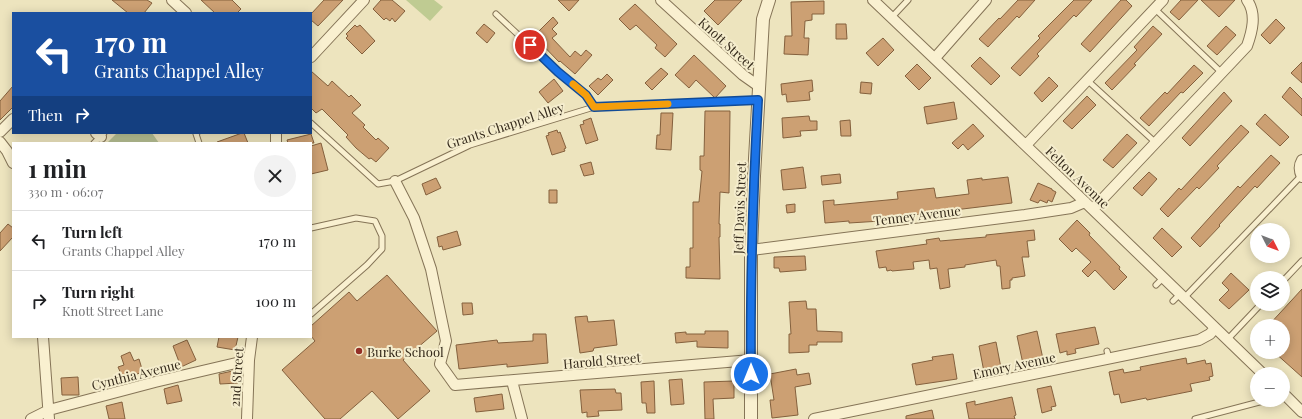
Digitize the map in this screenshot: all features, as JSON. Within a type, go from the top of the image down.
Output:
[{"type":"street","points":[[172,0],[185,12]]},
{"type":"street","points":[[312,56],[364,0]]},
{"type":"street","name":"Knott Street","points":[[661,0],[743,75],[760,87]]},
{"type":"street","name":"Jeff Davis Street","points":[[751,419],[751,250],[754,176],[763,19],[769,0]]},
{"type":"street","name":"Felton Avenue","points":[[873,0],[1089,205],[1160,281],[1215,328],[1256,367]]},
{"type":"street","points":[[935,58],[986,0]]},
{"type":"street","points":[[1026,145],[1163,0]]},
{"type":"street","points":[[1089,205],[1156,143],[1247,46],[1253,18],[1250,4],[1247,0]]},
{"type":"street","points":[[0,132],[12,120]]},
{"type":"street","points":[[0,142],[12,161]]},
{"type":"street","points":[[1301,175],[1300,163],[1302,160]]},
{"type":"street","name":"Harold Street","points":[[395,181],[414,218],[431,269],[446,341],[440,364],[456,385],[750,360]]},
{"type":"street","name":"Tenney Avenue","points":[[751,250],[1048,212],[1089,205]]},
{"type":"street","name":"Emory Avenue","points":[[814,419],[1108,354],[1199,340],[1210,334],[1215,328]]},
{"type":"street","points":[[45,338],[49,415]]},
{"type":"street","name":"2nd Street","points":[[247,419],[249,360],[252,338]]},
{"type":"street","name":"Cynthia Avenue","points":[[31,419],[49,415],[155,382],[249,360]]},
{"type":"street","points":[[512,381],[522,419]]},
{"type":"street","points":[[1290,401],[1302,412]]},
{"type":"lane","points":[[892,17],[908,0]]},
{"type":"lane","points":[[1154,8],[1222,73]]},
{"type":"lane","points":[[496,14],[558,72],[586,95],[594,107]]},
{"type":"lane","points":[[1087,80],[1156,143]]},
{"type":"lane","name":"Grants Chappel Alley","points":[[312,124],[378,184],[395,181],[470,145],[594,107],[758,100]]},
{"type":"lane","points":[[1179,298],[1301,175]]},
{"type":"lane","points":[[312,228],[356,218],[375,221],[382,236],[382,249],[367,265],[312,313]]},
{"type":"lane","points":[[1290,274],[1302,261]]},
{"type":"lane","points":[[1227,340],[1254,311]]},
{"type":"lane","points":[[1195,419],[1250,404]]},
{"type":"green space","points":[[406,0],[434,0],[443,7],[430,21]]},
{"type":"green space","points":[[116,134],[153,134],[158,142],[108,142]]},
{"type":"building","points":[[112,0],[147,0],[152,3],[145,12],[127,12]]},
{"type":"building","points":[[201,0],[232,0],[241,9],[238,12],[214,12]]},
{"type":"building","points":[[324,0],[343,0],[318,26],[312,21],[312,13]]},
{"type":"building","points":[[381,0],[392,0],[405,11],[395,22],[392,18],[390,21],[386,18],[384,20],[373,9]]},
{"type":"building","points":[[558,0],[579,0],[569,11]]},
{"type":"building","points":[[715,0],[742,0],[718,25],[704,11]]},
{"type":"building","points":[[1018,0],[1035,0],[1019,18],[1017,16],[988,47],[979,39]]},
{"type":"building","points":[[1074,0],[1092,0],[1076,17],[1074,15],[1037,54],[1039,56],[1020,76],[1011,68],[1040,38],[1038,36]]},
{"type":"building","points":[[1121,0],[1126,0],[1132,6],[1090,52],[1081,44]]},
{"type":"building","points":[[1181,0],[1198,0],[1179,20],[1170,12]]},
{"type":"building","points":[[1201,0],[1235,0],[1219,17]]},
{"type":"building","points":[[824,1],[824,14],[812,14],[812,20],[805,21],[804,38],[809,38],[808,55],[784,54],[785,36],[792,36],[791,2]]},
{"type":"building","points":[[635,4],[677,44],[665,57],[655,48],[657,45],[636,25],[630,30],[619,19]]},
{"type":"building","points":[[553,17],[558,23],[552,29],[557,34],[552,38],[570,57],[575,51],[581,56],[586,50],[592,55],[575,74],[560,61],[559,62],[534,36]]},
{"type":"building","points":[[1276,19],[1285,28],[1270,44],[1261,35]]},
{"type":"building","points":[[484,24],[495,33],[487,43],[476,33]]},
{"type":"building","points":[[836,24],[846,24],[847,39],[836,39]]},
{"type":"building","points":[[355,25],[357,27],[360,25],[375,41],[362,54],[346,38],[348,36],[346,34]]},
{"type":"building","points":[[1153,26],[1162,34],[1134,64],[1136,65],[1112,90],[1105,83],[1137,50],[1134,47]]},
{"type":"building","points":[[1226,26],[1236,35],[1217,55],[1207,46]]},
{"type":"building","points":[[883,38],[894,50],[878,66],[866,53]]},
{"type":"building","points":[[694,55],[726,86],[715,98],[696,80],[689,88],[675,75]]},
{"type":"building","points":[[980,57],[1000,76],[991,85],[971,66]]},
{"type":"building","points":[[1302,62],[1302,83],[1291,73]]},
{"type":"building","points":[[917,64],[931,78],[919,90],[905,76]]},
{"type":"building","points":[[1194,65],[1203,73],[1183,93],[1181,92],[1149,126],[1140,118],[1165,92],[1167,94]]},
{"type":"building","points":[[661,68],[668,74],[652,90],[645,83]]},
{"type":"building","points":[[312,72],[328,86],[332,81],[349,97],[351,95],[361,105],[352,113],[365,125],[363,127],[376,140],[378,138],[389,148],[376,162],[371,158],[369,159],[356,148],[346,137],[348,135],[322,109],[316,113],[312,109]]},
{"type":"building","points":[[607,74],[613,80],[598,95],[589,86],[598,78],[601,80]]},
{"type":"building","points":[[1049,77],[1058,86],[1042,102],[1034,93]]},
{"type":"building","points":[[554,79],[563,91],[548,103],[539,92]]},
{"type":"building","points":[[812,80],[813,91],[809,92],[810,100],[787,102],[786,94],[782,95],[781,84]]},
{"type":"building","points":[[861,82],[872,83],[871,94],[860,93]]},
{"type":"building","points":[[12,87],[12,108],[0,120],[0,101]]},
{"type":"building","points":[[1290,87],[1302,99],[1302,116],[1282,97]]},
{"type":"building","points":[[1224,92],[1232,101],[1190,146],[1182,138]]},
{"type":"building","points":[[1087,96],[1096,105],[1072,129],[1063,121]]},
{"type":"building","points":[[954,102],[957,119],[927,124],[924,107]]},
{"type":"building","points":[[705,111],[730,111],[729,193],[720,192],[720,279],[686,278],[686,267],[690,267],[690,248],[693,248],[693,202],[699,202],[702,171],[700,170],[700,156],[704,156]]},
{"type":"building","points":[[661,113],[673,113],[671,150],[656,149],[657,135],[660,135]]},
{"type":"building","points":[[1265,114],[1289,137],[1280,146],[1256,124]]},
{"type":"building","points":[[809,116],[810,121],[817,121],[817,130],[800,131],[801,136],[783,138],[782,118]]},
{"type":"building","points":[[591,118],[598,140],[586,144],[580,125],[584,124],[583,121]]},
{"type":"building","points":[[850,120],[851,136],[841,136],[840,121]]},
{"type":"building","points":[[973,124],[984,136],[968,150],[963,144],[958,149],[952,143]]},
{"type":"building","points":[[1241,125],[1249,132],[1217,166],[1219,168],[1199,189],[1197,187],[1168,217],[1160,209],[1179,188],[1181,190]]},
{"type":"building","points":[[557,130],[558,133],[560,132],[566,148],[564,149],[565,151],[552,155],[546,136],[549,135],[548,133]]},
{"type":"building","points":[[239,134],[244,134],[248,142],[217,142]]},
{"type":"building","points":[[311,134],[314,143],[288,142],[287,140]]},
{"type":"building","points":[[1127,134],[1137,143],[1113,168],[1103,160]]},
{"type":"building","points":[[321,143],[328,170],[312,174],[312,146]]},
{"type":"building","points":[[1271,155],[1280,163],[1257,188],[1255,186],[1200,247],[1191,238],[1238,186],[1240,188]]},
{"type":"building","points":[[591,162],[594,174],[584,176],[580,165]]},
{"type":"building","points":[[803,167],[806,188],[783,190],[781,170]]},
{"type":"building","points":[[1149,172],[1157,179],[1142,196],[1133,188]]},
{"type":"building","points":[[840,174],[841,183],[822,185],[821,176]]},
{"type":"building","points":[[1008,177],[1012,203],[913,215],[913,219],[825,223],[823,201],[834,200],[834,205],[898,199],[897,192],[934,188],[936,198],[969,194],[967,180]]},
{"type":"building","points":[[436,178],[441,188],[426,195],[422,184]]},
{"type":"building","points":[[1038,183],[1056,192],[1052,202],[1048,200],[1047,203],[1040,200],[1038,203],[1030,200]]},
{"type":"building","points":[[549,190],[557,190],[557,203],[549,203]]},
{"type":"building","points":[[795,204],[795,212],[787,213],[786,205]]},
{"type":"building","points":[[1077,220],[1090,233],[1089,235],[1120,267],[1119,269],[1127,277],[1114,290],[1095,270],[1088,277],[1082,271],[1091,262],[1076,248],[1072,252],[1059,239]]},
{"type":"building","points":[[8,224],[12,227],[12,238],[0,251],[0,233]]},
{"type":"building","points":[[1162,228],[1182,247],[1172,257],[1153,238]]},
{"type":"building","points":[[1034,230],[1035,240],[1027,241],[1029,257],[1022,257],[1025,276],[1012,278],[1012,280],[1010,280],[1010,288],[1002,289],[1000,266],[997,266],[996,260],[948,269],[950,287],[940,289],[937,268],[930,269],[929,260],[913,262],[914,269],[887,271],[886,267],[879,268],[876,251],[927,244],[926,240],[939,238],[940,241],[986,237],[986,235]]},
{"type":"building","points":[[457,231],[461,245],[443,250],[442,246],[439,247],[437,237]]},
{"type":"building","points":[[805,256],[806,270],[780,272],[779,268],[774,268],[774,257]]},
{"type":"building","points":[[1231,273],[1249,290],[1229,309],[1219,300],[1229,290],[1222,283]]},
{"type":"building","name":"Burke School","points":[[387,275],[437,331],[403,360],[430,391],[398,419],[372,391],[340,419],[325,419],[282,370],[315,341],[312,337],[312,325],[349,292],[357,301]]},
{"type":"building","points":[[1302,289],[1302,377],[1282,359],[1290,359],[1290,319],[1274,319],[1282,311],[1290,311],[1290,302]]},
{"type":"building","points":[[806,301],[807,309],[816,309],[817,331],[842,332],[842,342],[817,342],[817,345],[809,345],[809,352],[789,353],[789,334],[791,334],[789,302]]},
{"type":"building","points":[[462,303],[472,303],[473,314],[463,315]]},
{"type":"building","points":[[587,316],[588,322],[614,320],[617,345],[594,348],[593,351],[580,353],[575,317]]},
{"type":"building","points":[[1095,327],[1099,344],[1075,349],[1076,353],[1067,355],[1067,351],[1060,353],[1056,334]]},
{"type":"building","points":[[705,331],[728,331],[728,348],[697,347],[697,341],[676,343],[675,333],[686,332],[686,334],[705,334]]},
{"type":"building","points":[[1037,331],[1043,359],[1023,364],[1017,336]]},
{"type":"building","points":[[533,334],[546,334],[548,363],[507,367],[507,364],[459,369],[456,345],[497,340],[498,343],[533,341]]},
{"type":"building","points":[[219,338],[238,338],[235,350],[217,347]]},
{"type":"building","points":[[187,340],[196,360],[181,367],[173,346]]},
{"type":"building","points":[[996,342],[1001,368],[984,372],[979,346]]},
{"type":"building","points":[[130,352],[134,361],[139,359],[142,372],[130,377],[129,374],[122,376],[118,367],[124,365],[121,356]]},
{"type":"building","points":[[953,354],[957,379],[916,385],[912,364],[933,360],[932,357]]},
{"type":"building","points":[[1186,358],[1187,364],[1205,360],[1206,364],[1211,363],[1213,376],[1209,377],[1210,380],[1190,384],[1192,391],[1147,400],[1146,398],[1121,403],[1119,394],[1114,395],[1109,372],[1123,369],[1124,373],[1141,370],[1140,367]]},
{"type":"building","points":[[796,369],[797,375],[809,373],[811,384],[795,387],[798,415],[772,418],[770,400],[774,400],[770,374]]},
{"type":"building","points":[[237,370],[238,383],[220,384],[219,374]]},
{"type":"building","points":[[78,377],[79,395],[62,395],[61,378]]},
{"type":"building","points":[[682,379],[684,404],[671,405],[669,380]]},
{"type":"building","points":[[654,381],[655,413],[647,413],[646,403],[642,403],[641,382]]},
{"type":"building","points":[[734,381],[734,398],[713,399],[714,419],[705,419],[704,382]]},
{"type":"building","points":[[178,385],[182,401],[167,404],[164,389]]},
{"type":"building","points":[[1051,386],[1056,406],[1051,407],[1052,410],[1042,413],[1037,389]]},
{"type":"building","points":[[615,389],[616,393],[621,393],[622,410],[598,411],[599,416],[587,417],[587,412],[582,413],[580,390]]},
{"type":"building","points":[[502,394],[504,409],[476,412],[474,398]]},
{"type":"building","points":[[1012,397],[1016,415],[1014,416],[1015,419],[969,419],[966,403],[975,401],[975,405]]},
{"type":"building","points":[[122,402],[125,419],[109,419],[106,406]]},
{"type":"building","points":[[932,410],[934,419],[906,419],[906,416]]},
{"type":"slow traffic","points":[[573,84],[586,95],[594,107],[668,104]]},
{"type":"place","name":"Burke School","points":[[359,351]]},
{"type":"route","points":[[530,45],[558,72],[586,95],[594,107],[758,100],[752,235],[751,374]]}]
